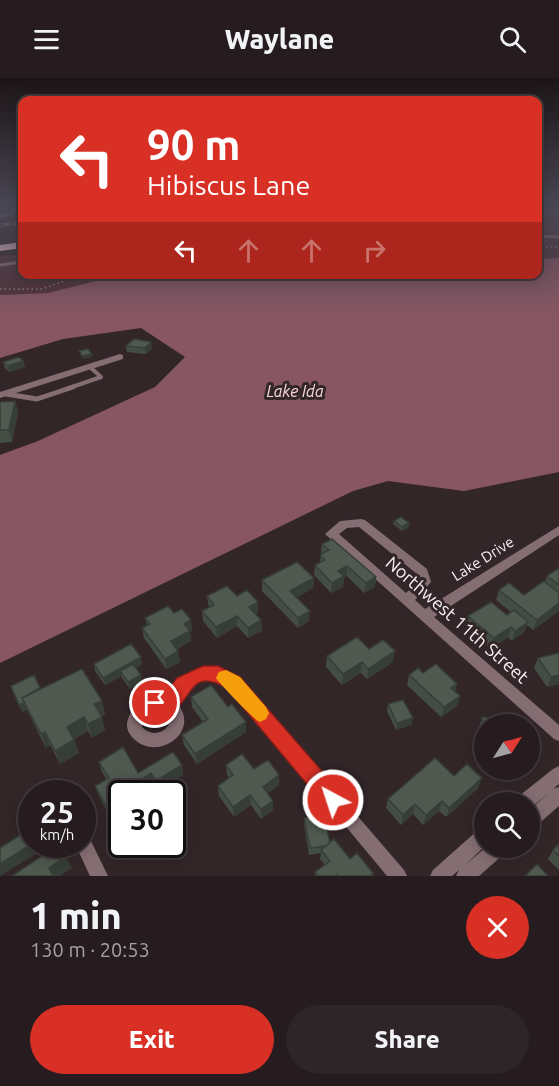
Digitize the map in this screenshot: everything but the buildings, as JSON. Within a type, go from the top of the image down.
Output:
[{"type":"highway","points":[[0,248],[18,246]]},
{"type":"street","points":[[2,394],[120,357]]},
{"type":"street","name":"Northwest 11th Street","points":[[407,600],[425,582],[423,572],[361,523],[344,524],[331,534],[559,734]]},
{"type":"street","name":"Lake Drive","points":[[425,616],[559,530]]},
{"type":"street","points":[[168,704],[183,683],[203,674],[218,674],[234,682],[398,876]]},
{"type":"street","points":[[537,792],[559,774]]},
{"type":"street","points":[[540,811],[559,795]]},
{"type":"street","points":[[439,876],[474,845]]},
{"type":"street","points":[[90,858],[99,876]]},
{"type":"street","points":[[465,876],[486,858]]},
{"type":"lane","points":[[0,265],[18,264]]},
{"type":"lane","points":[[2,394],[38,399],[101,377],[90,367]]},
{"type":"path","points":[[542,247],[559,248]]},
{"type":"path","points":[[0,289],[42,289],[69,279]]},
{"type":"shaded area","points":[[542,243],[559,243],[559,258],[542,259]]},
{"type":"shaded area","points":[[18,254],[18,279],[106,279],[48,293],[0,295],[0,256]]},
{"type":"water","name":"Lake Ida","points":[[559,258],[559,472],[464,491],[388,481],[353,491],[0,663],[0,455],[38,441],[155,387],[185,357],[141,328],[63,339],[0,358],[0,295],[48,293],[103,279],[542,279],[542,259]]},
{"type":"slow traffic","points":[[226,678],[234,682],[260,713]]},
{"type":"route","points":[[155,703],[168,704],[183,683],[203,674],[218,674],[234,682],[333,800]]}]
